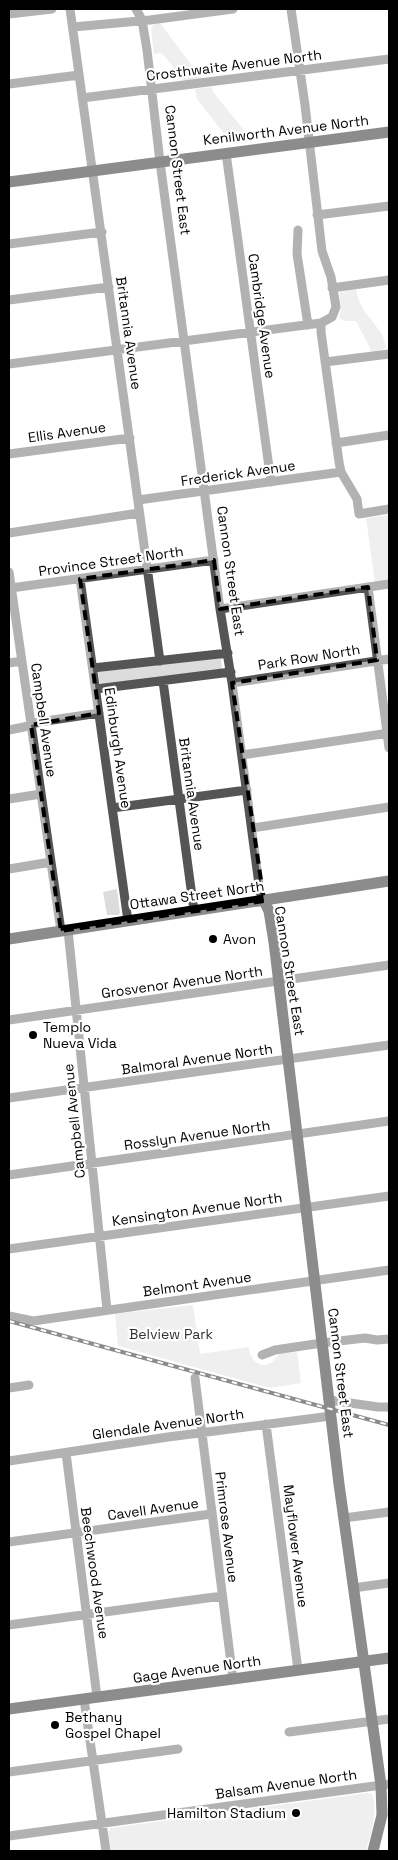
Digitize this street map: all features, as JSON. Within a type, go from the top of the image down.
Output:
[{"type":"main road","name":"Kenilworth Avenue North","points":[[9,182],[389,132]]},
{"type":"main road","name":"Ottawa Street North","points":[[9,939],[389,881]]},
{"type":"main road","name":"Cannon Street East","points":[[264,901],[269,911],[279,982],[298,1134],[305,1208],[363,1661],[372,1722],[385,1784],[382,1815],[373,1851]]},
{"type":"main road","name":"Gage Avenue North","points":[[9,1709],[389,1658]]},
{"type":"street","points":[[13,12],[52,9]]},
{"type":"street","name":"Britannia Avenue","points":[[70,9],[160,661]]},
{"type":"street","name":"Cannon Street East","points":[[136,9],[142,20],[153,90],[160,162],[220,609],[231,672],[260,892],[264,901]]},
{"type":"street","points":[[73,27],[233,9]]},
{"type":"street","points":[[9,364],[321,323],[327,321],[334,314],[336,307],[331,277],[322,251],[291,9]]},
{"type":"street","name":"Crosthwaite Avenue North","points":[[82,98],[389,59]]},
{"type":"street","points":[[9,84],[80,75]]},
{"type":"street","name":"Cambridge Avenue","points":[[226,153],[271,482]]},
{"type":"street","points":[[317,215],[389,206]]},
{"type":"street","points":[[298,230],[297,254],[308,325]]},
{"type":"street","points":[[9,244],[102,232]]},
{"type":"street","points":[[332,288],[389,280]]},
{"type":"street","points":[[9,300],[109,287]]},
{"type":"street","points":[[321,323],[341,472],[357,499],[358,514],[389,510]]},
{"type":"street","points":[[325,362],[389,354]]},
{"type":"street","points":[[336,443],[389,435]]},
{"type":"street","name":"Ellis Avenue","points":[[9,454],[130,438]]},
{"type":"street","name":"Frederick Avenue","points":[[138,500],[341,472]]},
{"type":"street","points":[[9,533],[139,513]]},
{"type":"street","name":"Province Street North","points":[[11,588],[214,560]]},
{"type":"street","name":"Campbell Avenue","points":[[9,572],[11,600],[22,661],[51,862],[77,1010],[107,1310]]},
{"type":"street","name":"Edinburgh Avenue","points":[[80,579],[128,921]]},
{"type":"street","points":[[220,609],[389,584]]},
{"type":"street","points":[[368,588],[389,748]]},
{"type":"street","points":[[93,668],[228,653]]},
{"type":"street","name":"Park Row North","points":[[232,683],[389,659]]},
{"type":"street","points":[[9,663],[22,661]]},
{"type":"street","points":[[96,689],[231,672]]},
{"type":"street","name":"Britannia Avenue","points":[[163,681],[194,911]]},
{"type":"street","points":[[9,730],[39,722],[99,713]]},
{"type":"street","points":[[242,755],[388,733]]},
{"type":"street","points":[[112,808],[246,790]]},
{"type":"street","points":[[9,799],[41,794]]},
{"type":"street","points":[[252,828],[389,807]]},
{"type":"street","points":[[9,868],[51,862]]},
{"type":"street","name":"Grosvenor Avenue North","points":[[9,1020],[389,965]]},
{"type":"street","name":"Balmoral Avenue North","points":[[9,1098],[389,1045]]},
{"type":"street","name":"Rosslyn Avenue North","points":[[9,1175],[389,1121]]},
{"type":"street","name":"Kensington Avenue North","points":[[9,1249],[389,1196]]},
{"type":"street","name":"Belmont Avenue","points":[[9,1316],[33,1321],[389,1270]]},
{"type":"street","points":[[262,1355],[275,1350],[322,1343],[365,1338],[389,1339]]},
{"type":"street","name":"Primrose Avenue","points":[[195,1378],[233,1679]]},
{"type":"street","points":[[9,1388],[29,1385]]},
{"type":"street","points":[[329,1400],[389,1407]]},
{"type":"street","name":"Glendale Avenue North","points":[[9,1461],[331,1416]]},
{"type":"street","name":"Mayflower Avenue","points":[[266,1424],[298,1670]]},
{"type":"street","name":"Beechwood Avenue","points":[[66,1452],[97,1697]]},
{"type":"street","points":[[344,1518],[389,1512]]},
{"type":"street","name":"Cavell Avenue","points":[[9,1542],[212,1514]]},
{"type":"street","points":[[353,1588],[389,1583]]},
{"type":"street","points":[[9,1625],[222,1596]]},
{"type":"street","points":[[84,1699],[106,1851]]},
{"type":"street","points":[[289,1732],[389,1719]]},
{"type":"street","points":[[9,1772],[178,1749]]},
{"type":"street","name":"Balsam Avenue North","points":[[9,1836],[385,1784]]},
{"type":"highlighted area","points":[[214,560],[220,609],[368,587],[377,660],[232,683],[264,901],[61,931],[31,725],[99,713],[80,579]]},
{"type":"green space","points":[[160,23],[202,79],[184,81],[162,53],[154,54],[151,29],[154,24]]},
{"type":"green space","points":[[212,87],[213,92],[248,135],[248,142],[232,144],[197,99],[195,89]]},
{"type":"green space","points":[[356,289],[362,306],[382,334],[386,346],[385,349],[372,352],[356,321],[344,321],[339,318],[341,309],[339,293]]},
{"type":"green space","points":[[389,515],[389,580],[375,582],[366,518]]},
{"type":"green space","points":[[221,657],[222,670],[100,685],[98,672]]},
{"type":"green space","points":[[117,889],[120,913],[118,915],[107,915],[103,892]]},
{"type":"green space","name":"Belview Park","points":[[193,1305],[200,1354],[249,1347],[255,1362],[267,1365],[279,1354],[297,1352],[301,1383],[270,1388],[118,1346],[115,1314]]},
{"type":"green space","name":"Hamilton Stadium","points":[[367,1793],[372,1794],[375,1807],[366,1851],[111,1851],[108,1831],[111,1828]]},
{"type":"railway","points":[[9,1321],[389,1425]]},
{"type":"place","name":"Avon","points":[[213,939]]},
{"type":"place","name":"Templo Nueva Vida","points":[[33,1035]]},
{"type":"place","name":"Bethany Gospel Chapel","points":[[55,1725]]},
{"type":"place","name":"Hamilton Stadium","points":[[296,1813]]}]
